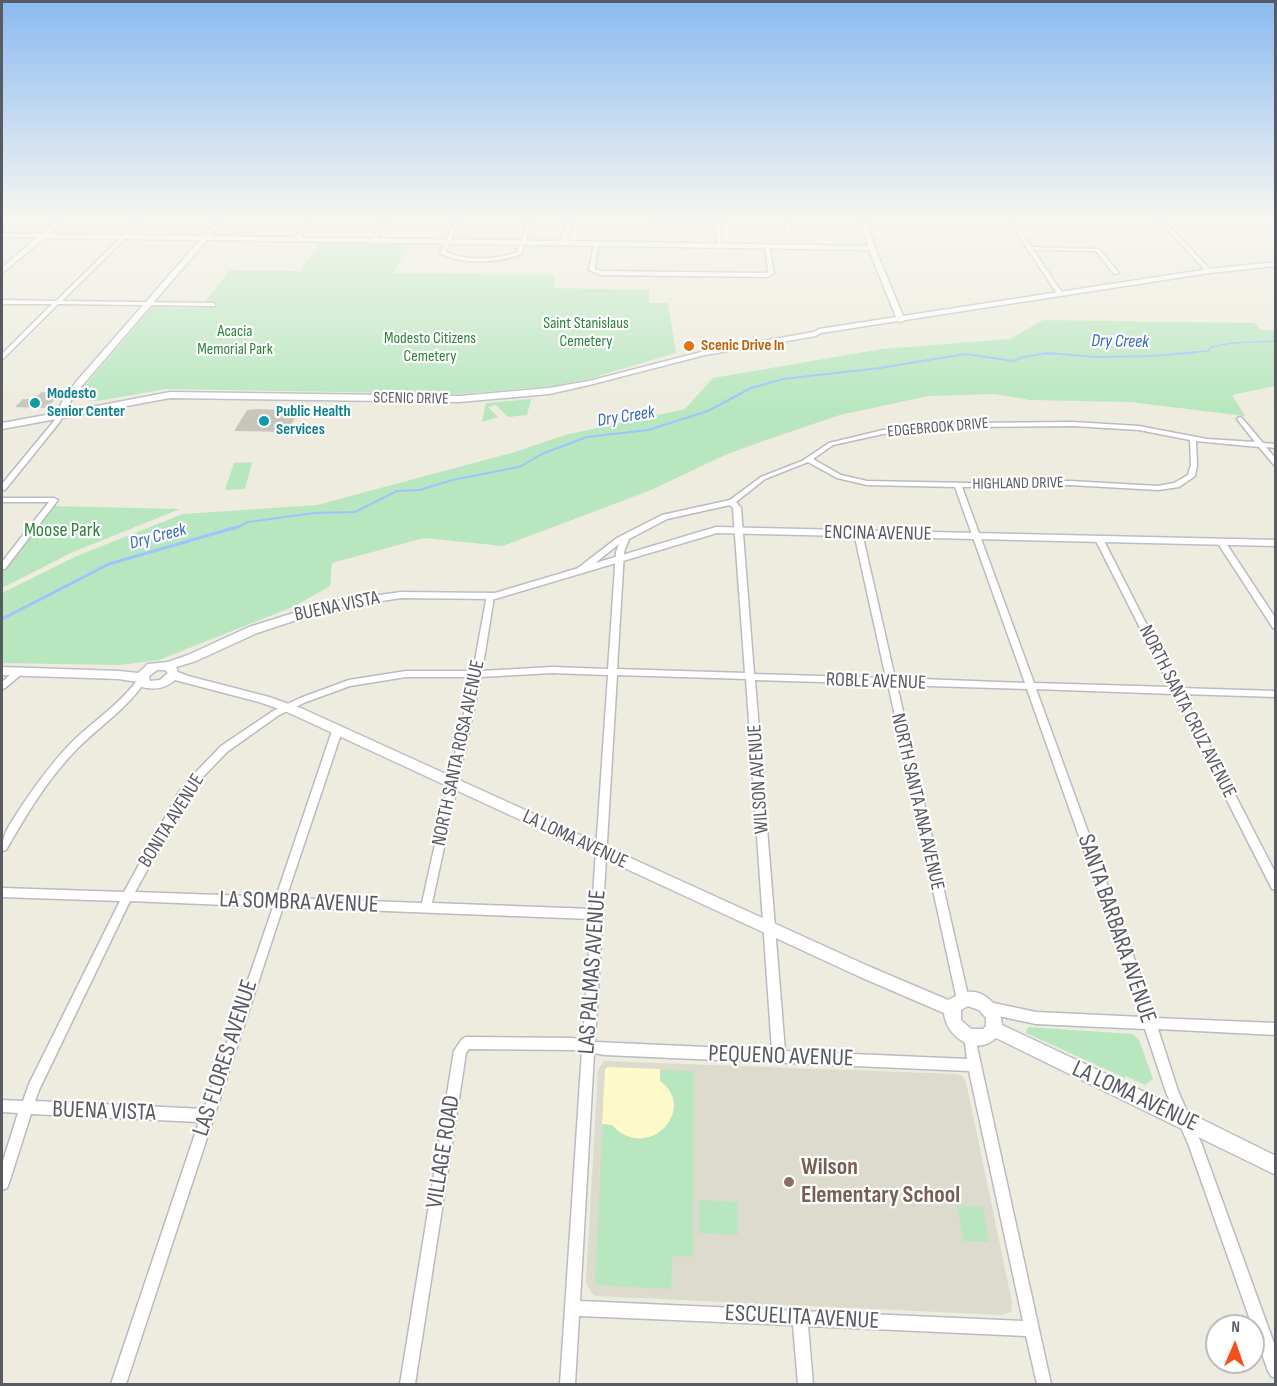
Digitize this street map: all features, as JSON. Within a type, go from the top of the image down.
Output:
[{"type":"main road","points":[[61,414],[69,397],[170,280]]},
{"type":"main road","points":[[885,280],[901,320]]},
{"type":"main road","name":"SCENIC DRIVE","points":[[2,426],[176,394],[459,399],[549,391],[589,384],[705,352],[895,324],[901,320],[1153,280]]},
{"type":"main road","points":[[895,306],[920,312],[978,304],[988,306]]},
{"type":"main road","points":[[69,397],[81,403],[124,402]]},
{"type":"main road","name":"ENCINA AVENUE","points":[[490,597],[710,532],[738,530],[1275,543]]},
{"type":"main road","name":"BUENA VISTA","points":[[149,679],[171,671],[231,639],[280,620],[338,604],[378,597],[429,594],[452,597],[490,597]]},
{"type":"main road","points":[[149,679],[159,665],[171,671]]},
{"type":"main road","name":"LA LOMA AVENUE","points":[[2,671],[119,675],[193,684],[257,697],[289,707],[452,784],[770,928],[957,1004]]},
{"type":"main road","name":"LA LOMA AVENUE","points":[[171,671],[193,684]]},
{"type":"main road","points":[[974,999],[989,1008],[994,1019],[994,1029],[982,1038],[970,1037],[960,1031],[954,1023],[957,1004],[974,999]]},
{"type":"main road","name":"LA LOMA AVENUE","points":[[994,1029],[1015,1041],[1183,1119],[1275,1166]]},
{"type":"street","points":[[2,357],[81,280]]},
{"type":"street","points":[[1050,280],[1060,294]]},
{"type":"street","points":[[2,302],[213,305]]},
{"type":"street","points":[[2,488],[57,422],[61,414]]},
{"type":"street","points":[[1240,419],[1275,464]]},
{"type":"street","name":"EDGEBROOK DRIVE","points":[[581,570],[620,540],[645,526],[665,517],[732,502],[768,475],[809,459],[831,444],[851,438],[916,428],[1044,423],[1145,429],[1193,439],[1275,446]]},
{"type":"street","name":"HIGHLAND DRIVE","points":[[809,459],[839,477],[859,482],[958,485],[1063,483],[1148,489],[1169,487],[1184,482],[1191,476],[1194,465],[1193,439]]},
{"type":"street","name":"SANTA BARBARA AVENUE","points":[[958,485],[1132,969],[1148,1023],[1275,1371]]},
{"type":"street","points":[[2,500],[54,500],[2,567]]},
{"type":"street","name":"WILSON AVENUE","points":[[732,502],[737,508],[752,678],[779,1057]]},
{"type":"street","name":"NORTH SANTA ANA AVENUE","points":[[858,533],[957,1004]]},
{"type":"street","points":[[619,559],[625,539]]},
{"type":"street","name":"NORTH SANTA CRUZ AVENUE","points":[[1099,539],[1275,886]]},
{"type":"street","points":[[1221,542],[1275,626]]},
{"type":"street","name":"LAS PALMAS AVENUE","points":[[567,1384],[619,559]]},
{"type":"street","name":"NORTH SANTA ROSA AVENUE","points":[[426,908],[477,674],[490,597]]},
{"type":"street","name":"ROBLE AVENUE","points":[[477,674],[552,670],[1275,694]]},
{"type":"street","points":[[2,686],[20,671]]},
{"type":"street","name":"BONITA AVENUE","points":[[2,1183],[33,1088],[126,897],[178,805],[198,776],[224,749],[243,734],[289,707],[327,690],[368,679],[406,674],[477,674]]},
{"type":"street","points":[[2,847],[26,807],[67,754],[149,679]]},
{"type":"street","name":"LAS FLORES AVENUE","points":[[118,1384],[337,731]]},
{"type":"street","name":"LA SOMBRA AVENUE","points":[[2,892],[597,914]]},
{"type":"street","points":[[989,1008],[1036,1018],[1275,1029]]},
{"type":"street","points":[[970,1037],[974,1065],[1044,1384]]},
{"type":"street","name":"VILLAGE ROAD","points":[[407,1384],[462,1047],[473,1041],[573,1044],[588,1047]]},
{"type":"street","name":"PEQUENO AVENUE","points":[[588,1047],[974,1065]]},
{"type":"street","name":"BUENA VISTA","points":[[2,1106],[207,1116]]},
{"type":"street","name":"ESCUELITA AVENUE","points":[[572,1308],[1032,1329]]},
{"type":"street","points":[[800,1318],[805,1384]]},
{"type":"shaded area","name":"Wilson Elementary School","points":[[604,1061],[962,1076],[966,1082],[1012,1302],[1011,1312],[1002,1315],[592,1294],[586,1282],[598,1070]]},
{"type":"green space","points":[[222,280],[555,280],[554,288],[649,290],[649,303],[668,303],[676,353],[588,379],[554,386],[458,394],[166,389],[97,401],[81,400],[80,392],[152,307],[200,308]]},
{"type":"green space","points":[[1043,320],[1254,323],[1261,330],[1275,330],[1275,386],[1232,395],[1245,416],[1130,402],[1030,400],[994,394],[928,396],[840,415],[725,455],[651,490],[503,546],[424,538],[332,563],[330,586],[295,606],[159,660],[120,665],[2,663],[2,593],[79,555],[183,514],[317,505],[515,452],[565,435],[685,409],[713,378],[882,349],[1010,339]]},
{"type":"green space","points":[[531,399],[527,415],[508,417],[496,405],[488,407],[498,417],[482,422],[486,403]]},
{"type":"green space","points":[[252,462],[245,489],[225,490],[234,463]]},
{"type":"green space","name":"Moose Park","points":[[49,506],[180,509],[73,552],[2,588],[2,567]]},
{"type":"green space","points":[[1028,1027],[1133,1034],[1139,1040],[1153,1079],[1145,1085],[1126,1076],[1125,1078],[1026,1033]]},
{"type":"green space","points":[[608,1067],[694,1071],[693,1257],[672,1256],[671,1289],[595,1285],[605,1069]]},
{"type":"green space","points":[[699,1200],[737,1202],[738,1235],[699,1233]]},
{"type":"green space","points":[[957,1205],[983,1207],[989,1242],[963,1241]]},
{"type":"sand","points":[[608,1067],[660,1069],[660,1081],[671,1093],[674,1105],[671,1118],[664,1128],[653,1136],[640,1139],[626,1135],[612,1125],[602,1124],[605,1069]]},
{"type":"building","name":"Modesto Senior Center","points":[[41,392],[60,393],[47,408],[15,407],[23,399],[35,399]]},
{"type":"building","name":"Public Health Services","points":[[247,410],[299,411],[287,432],[234,431]]},
{"type":"waterway","name":"Dry Creek","points":[[1180,354],[1208,351],[1211,347],[1232,343],[1276,341]]},
{"type":"waterway","name":"Dry Creek","points":[[234,529],[248,522],[315,513],[355,512],[397,491],[420,490],[452,480],[519,467],[544,453],[587,437],[648,430],[708,411],[751,388],[783,379],[880,368],[965,354],[1014,361],[1023,357],[1048,353],[1095,357],[1154,356],[1196,352]]},
{"type":"waterway","name":"Dry Creek","points":[[1044,354],[1055,354]]},
{"type":"waterway","name":"Dry Creek","points":[[2,619],[109,564],[237,527]]},
{"type":"place","name":"Scenic Drive In","points":[[689,346]]},
{"type":"place","name":"Modesto Senior Center","points":[[35,403]]},
{"type":"place","name":"Public Health Services","points":[[264,421]]},
{"type":"place","name":"Wilson Elementary School","points":[[789,1182]]},
{"type":"park label","name":"Saint Stanislaus Cemetery","points":[[586,333]]},
{"type":"park label","name":"Acacia Memorial Park","points":[[235,341]]},
{"type":"park label","name":"Modesto Citizens Cemetery","points":[[430,348]]}]
